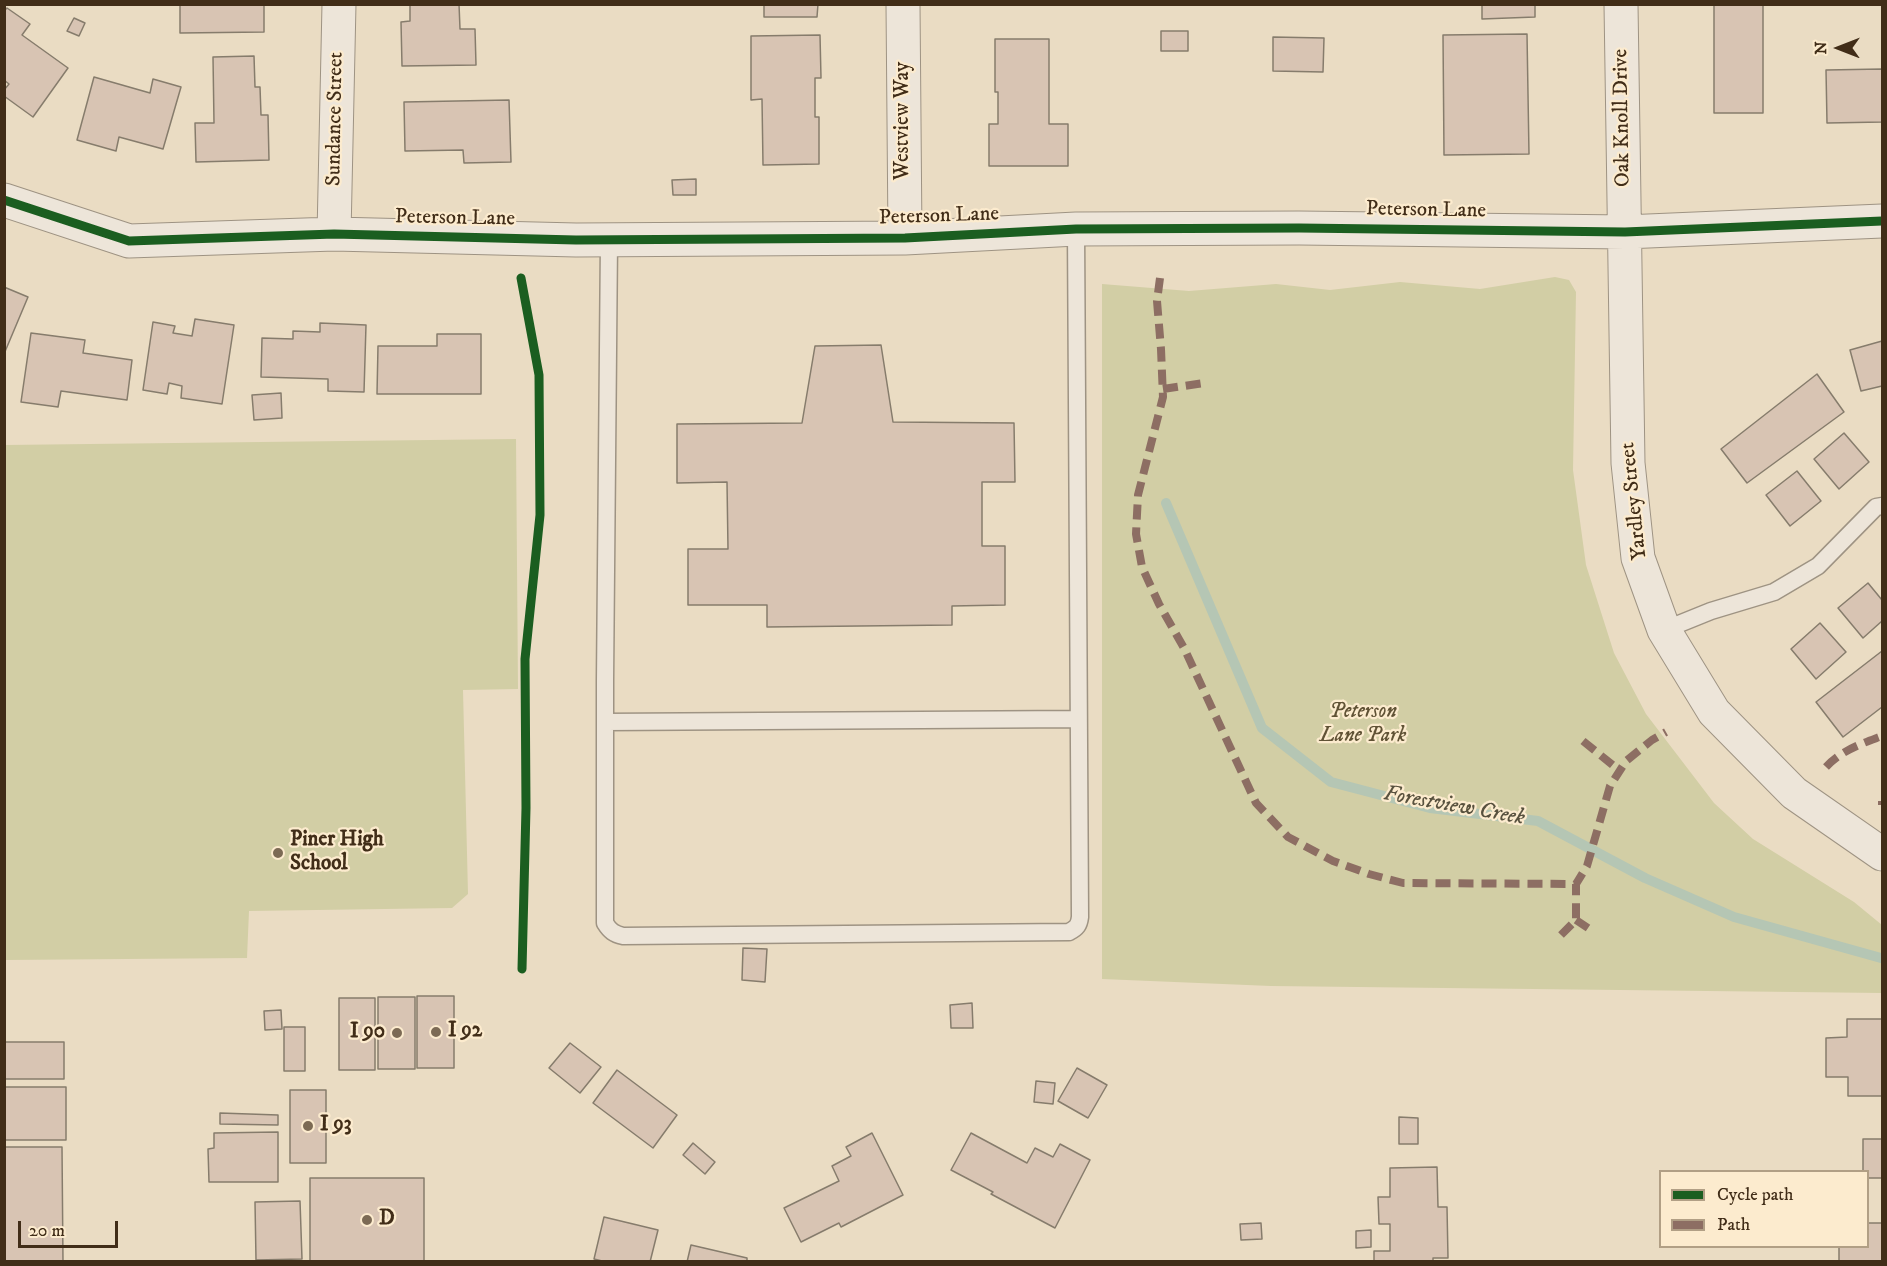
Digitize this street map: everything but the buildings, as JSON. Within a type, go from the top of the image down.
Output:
[{"type":"street","name":"Sundance Street","points":[[334,234],[339,4]]},
{"type":"street","name":"Westview Way","points":[[903,4],[905,238]]},
{"type":"street","name":"Oak Knoll Drive","points":[[1621,4],[1625,232]]},
{"type":"street","name":"Peterson Lane","points":[[4,200],[129,241],[334,234],[609,240],[905,238],[1076,229],[1299,228],[1625,232],[1882,221]]},
{"type":"street","name":"Yardley Street","points":[[1625,232],[1628,463],[1638,558],[1664,630],[1714,712],[1794,793],[1882,854]]},
{"type":"lane","points":[[609,240],[605,923],[615,934],[635,936],[1069,932],[1079,924],[1080,917],[1076,229]]},
{"type":"lane","points":[[1664,630],[1774,592],[1818,566],[1876,507],[1882,506]]},
{"type":"lane","points":[[605,722],[1078,719]]},
{"type":"green space","name":"Peterson Lane Park","points":[[1555,277],[1569,280],[1576,292],[1573,470],[1586,565],[1614,653],[1646,714],[1714,803],[1753,839],[1854,902],[1882,925],[1882,993],[1271,986],[1102,979],[1102,284],[1189,291],[1276,284],[1330,290],[1400,282],[1480,289]]},
{"type":"green space","points":[[516,439],[518,689],[463,690],[468,894],[452,908],[249,911],[247,958],[5,960],[5,445]]},
{"type":"waterway","name":"Forestview Creek","points":[[1166,503],[1262,728],[1331,782],[1430,808],[1538,821],[1645,878],[1734,917],[1881,958]]},
{"type":"marked path","points":[[1160,278],[1157,301],[1163,397],[1138,495],[1136,534],[1142,567],[1159,604],[1184,648],[1256,803],[1288,837],[1333,861],[1403,883],[1576,884],[1587,866],[1610,786],[1626,761],[1666,732]]},
{"type":"marked path","points":[[1163,389],[1204,383]]},
{"type":"marked path","points":[[1826,767],[1845,752],[1882,736]]},
{"type":"marked path","points":[[1583,741],[1620,771]]},
{"type":"marked path","points":[[1561,935],[1576,920],[1576,884]]},
{"type":"marked path","points":[[1576,920],[1588,928]]},
{"type":"cycle path","points":[[4,200],[129,241],[334,234],[576,240],[905,238],[1076,229],[1299,228],[1625,232],[1882,221]]},
{"type":"cycle path","points":[[521,278],[539,375],[540,515],[525,659],[526,808],[522,969]]},
{"type":"place","name":"Piner High School","points":[[278,853]]},
{"type":"place","name":"I 92","points":[[436,1032]]},
{"type":"place","name":"I 90","points":[[397,1033]]},
{"type":"place","name":"I 93","points":[[308,1126]]},
{"type":"place","name":"D","points":[[367,1220]]}]
